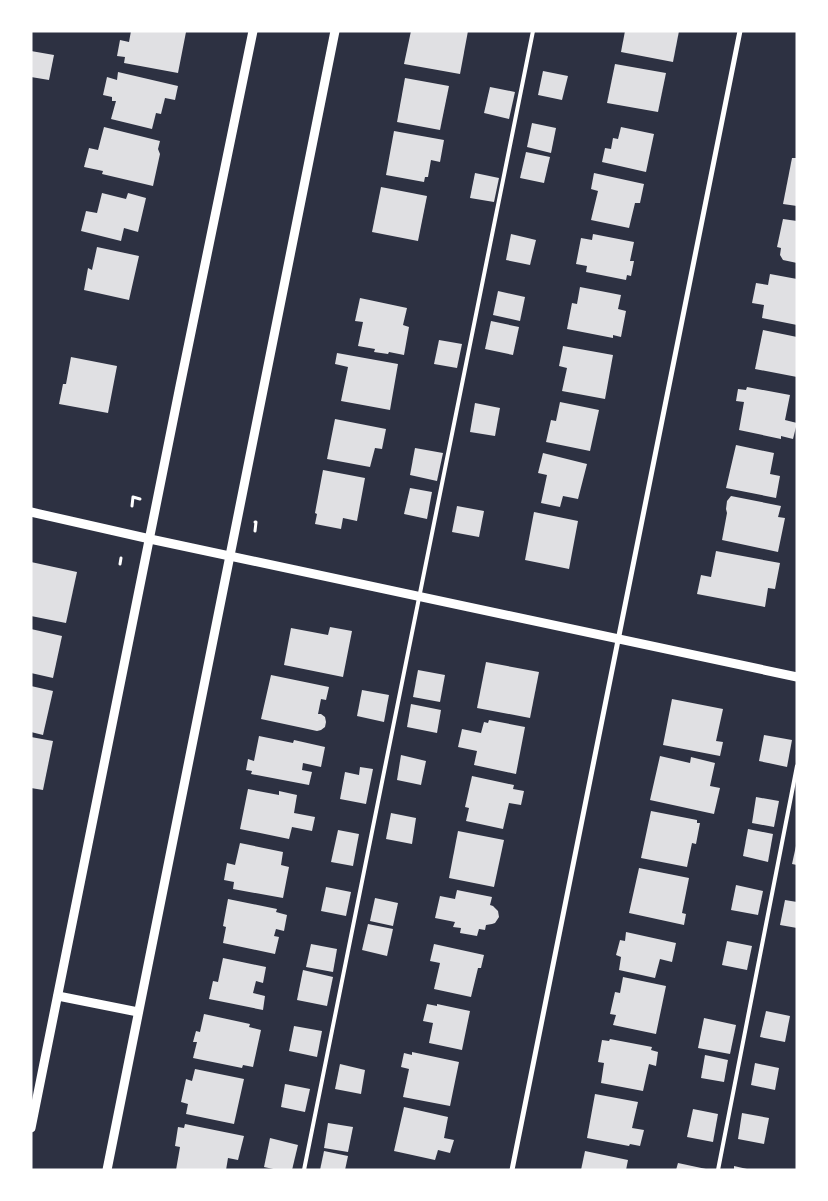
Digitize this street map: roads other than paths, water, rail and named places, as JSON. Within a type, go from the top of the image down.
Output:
[{"type":"street","points":[[31,1128],[253,31]]},
{"type":"street","points":[[107,1170],[335,31]]},
{"type":"street","points":[[512,1170],[740,31]]},
{"type":"street","points":[[31,512],[797,677]]},
{"type":"street","points":[[58,996],[138,1012]]},
{"type":"lane","points":[[304,1170],[533,31]]},
{"type":"lane","points":[[718,1170],[797,766]]}]
